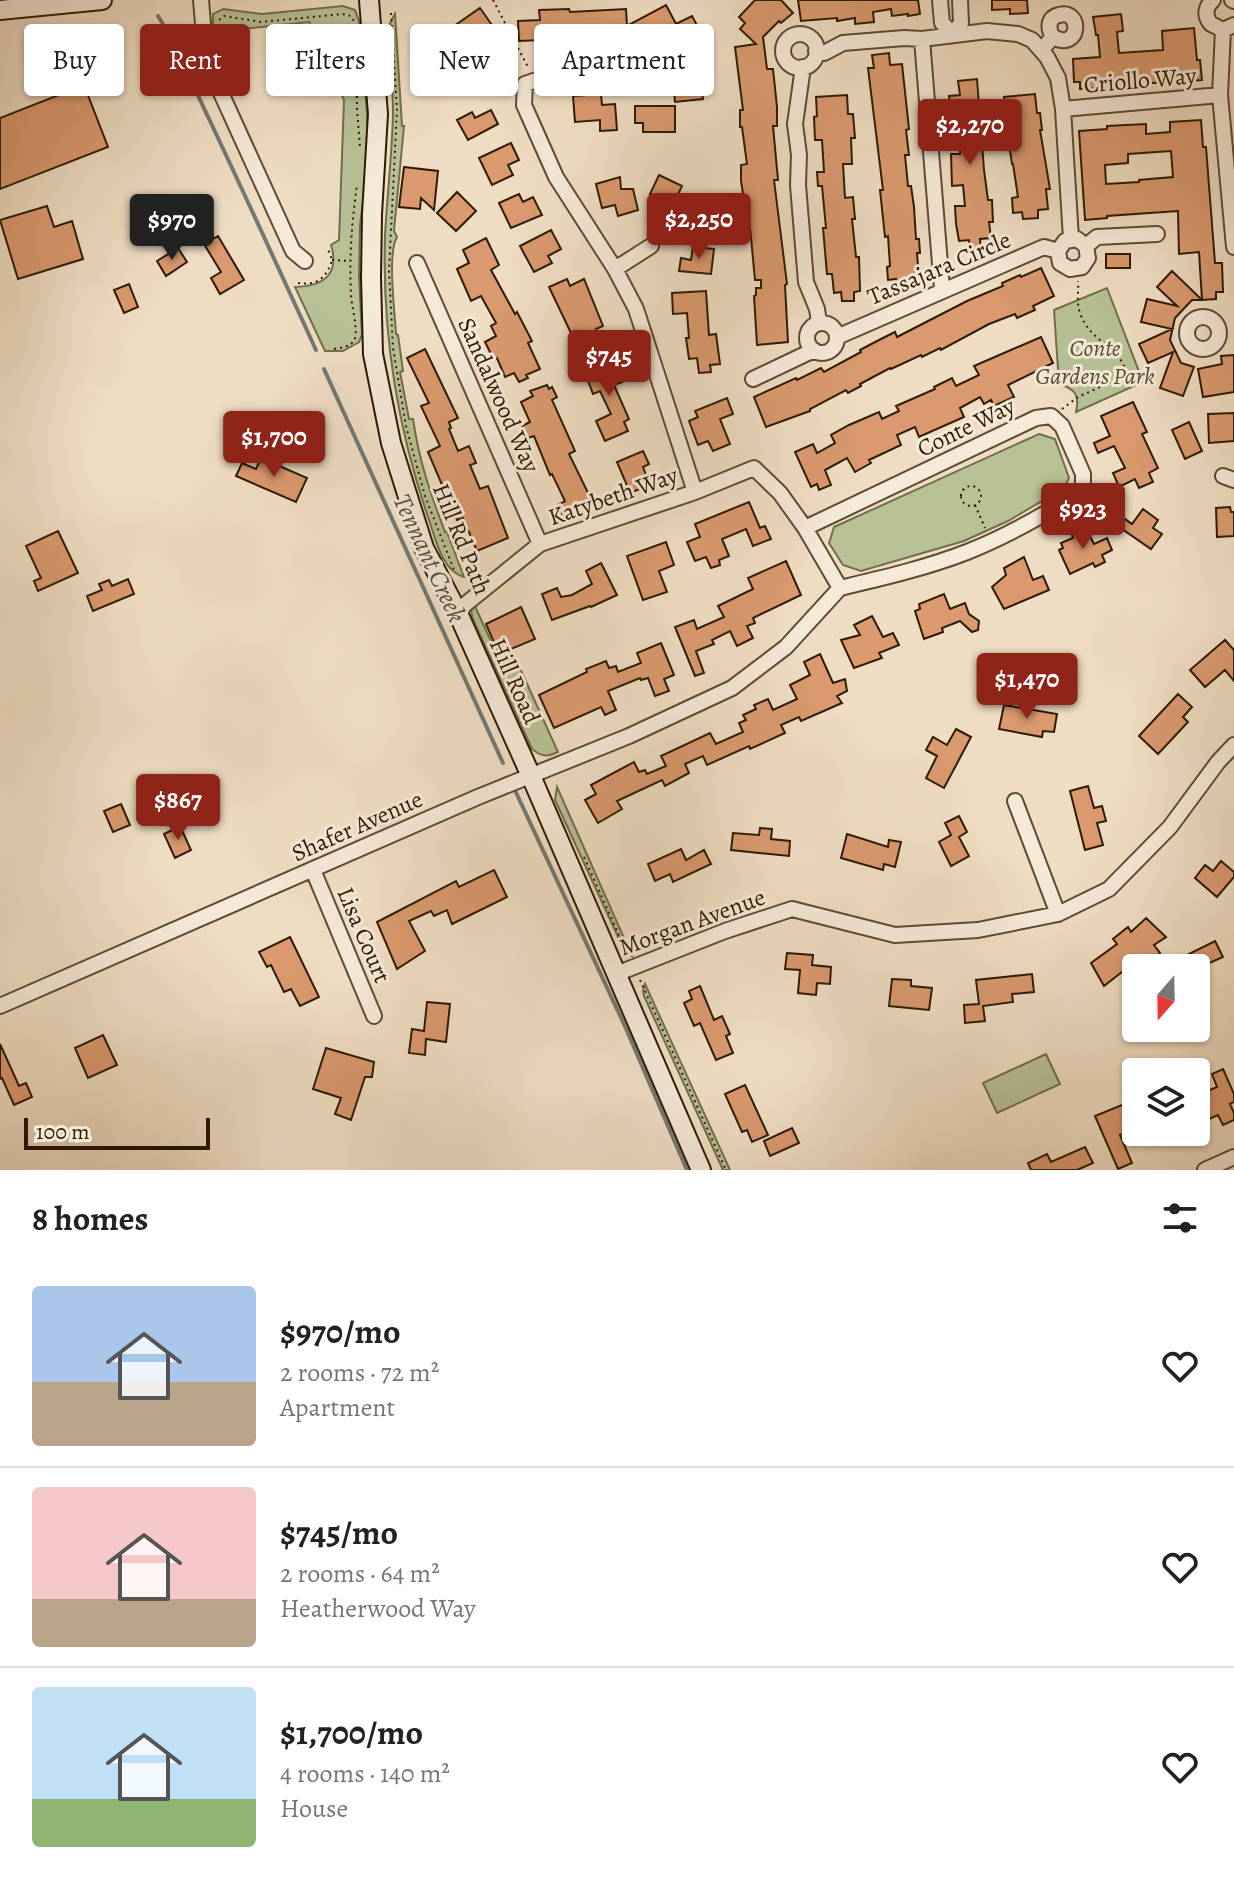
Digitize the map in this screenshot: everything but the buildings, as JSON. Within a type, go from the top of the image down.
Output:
[{"type":"main road","points":[[0,10],[102,0]]},
{"type":"main road","name":"Hill Road","points":[[369,0],[378,114],[372,230],[373,354],[391,443],[424,548],[457,611],[531,776],[701,1170]]},
{"type":"street","points":[[201,0],[206,60],[293,251],[305,261]]},
{"type":"street","points":[[940,0],[942,23],[953,34]]},
{"type":"street","points":[[953,34],[961,23],[960,0]]},
{"type":"street","points":[[1213,0],[1207,7],[1208,21],[1214,27],[1229,27],[1220,95],[1234,247]]},
{"type":"street","points":[[816,51],[824,53],[843,43],[922,39],[987,31],[1018,34],[1032,40],[1047,57],[1058,78],[1063,109],[1071,239]]},
{"type":"street","points":[[795,35],[811,39],[816,51],[812,62],[803,67],[793,66],[784,57],[784,45],[795,35]]},
{"type":"street","points":[[1041,50],[1053,37]]},
{"type":"street","points":[[922,39],[942,289]]},
{"type":"street","points":[[803,67],[795,124],[799,155],[798,185],[806,282],[819,322]]},
{"type":"street","points":[[534,81],[525,84],[524,105],[556,177],[615,269],[636,309],[695,492]]},
{"type":"street","name":"Criollo Way","points":[[1063,109],[1220,95]]},
{"type":"street","points":[[1086,246],[1097,237],[1157,234]]},
{"type":"street","points":[[1071,239],[1086,246],[1086,263],[1076,269],[1064,267],[1058,257],[1061,245],[1071,239]]},
{"type":"street","points":[[615,269],[651,246]]},
{"type":"street","name":"Tassajara Circle","points":[[837,337],[1044,247],[1058,251]]},
{"type":"street","name":"Sandalwood Way","points":[[417,263],[540,544]]},
{"type":"street","points":[[1218,328],[1234,321]]},
{"type":"street","points":[[819,322],[829,324],[837,337],[837,342],[829,351],[818,353],[807,342],[807,334],[819,322]]},
{"type":"street","points":[[753,379],[814,350]]},
{"type":"street","name":"Conte Way","points":[[805,528],[1036,418],[1051,416],[1062,426],[1083,474],[1083,490],[1030,523],[967,552],[840,588]]},
{"type":"street","name":"Katybeth Way","points":[[457,611],[540,544],[695,492],[754,468],[780,493],[805,528]]},
{"type":"street","points":[[805,528],[840,588]]},
{"type":"street","name":"Shafer Avenue","points":[[0,1006],[629,736],[732,688],[786,647],[840,588]]},
{"type":"street","name":"Morgan Avenue","points":[[616,974],[725,931],[792,909],[895,935],[978,930],[1058,914],[1109,889],[1170,827],[1234,745]]},
{"type":"street","points":[[1015,801],[1058,914]]},
{"type":"street","name":"Lisa Court","points":[[313,870],[374,1016]]},
{"type":"street","points":[[1205,1170],[1234,1157]]},
{"type":"path","points":[[493,0],[531,74],[525,84]]},
{"type":"path","name":"Hill Rd Path","points":[[391,13],[397,110],[389,271],[393,348],[410,440],[425,496],[455,573]]},
{"type":"path","points":[[219,24],[224,16],[261,22],[343,14],[351,16],[356,34],[360,154]]},
{"type":"path","points":[[334,349],[350,346],[356,335],[350,261],[358,183]]},
{"type":"path","points":[[298,283],[313,284],[320,280],[332,260],[328,249]]},
{"type":"path","points":[[332,260],[350,261]]},
{"type":"path","points":[[1051,416],[1078,397],[1120,378],[1124,366],[1119,356],[1090,332],[1082,318],[1076,269]]},
{"type":"path","points":[[967,487],[980,492],[975,505],[961,500],[967,487]]},
{"type":"path","points":[[975,505],[985,529]]},
{"type":"path","points":[[584,857],[631,960]]},
{"type":"path","points":[[637,973],[726,1170]]},
{"type":"green space","points":[[343,6],[355,10],[359,24],[309,22],[266,24],[250,28],[250,24],[213,24],[213,14],[223,9],[262,14]]},
{"type":"green space","points":[[395,14],[404,126],[394,231],[397,237],[392,256],[396,334],[403,371],[400,372],[409,419],[413,419],[426,476],[464,577],[450,568],[436,543],[408,448],[389,343],[385,236],[394,96],[394,24],[390,24]]},
{"type":"green space","points":[[342,96],[365,96],[367,114],[367,169],[360,225],[362,335],[359,342],[343,351],[325,351],[295,287],[321,281],[327,277],[333,264],[331,245],[339,240]]},
{"type":"green space","name":"Conte Gardens Park","points":[[1107,288],[1143,382],[1076,412],[1075,394],[1059,384],[1054,310]]},
{"type":"green space","points":[[1039,434],[1055,439],[1069,478],[1064,488],[1008,521],[964,541],[861,571],[843,565],[829,543],[834,527]]},
{"type":"green space","points":[[473,602],[505,672],[519,666],[558,752],[545,755],[532,749],[472,617]]},
{"type":"green space","points":[[557,787],[632,956],[625,952],[555,800]]},
{"type":"green space","points":[[645,984],[730,1170],[723,1170],[644,996]]},
{"type":"green space","points":[[1046,1054],[1060,1084],[997,1113],[983,1083]]},
{"type":"waterway","name":"Tennant Creek","points":[[158,16],[186,68],[316,350]]},
{"type":"waterway","name":"Tennant Creek","points":[[324,369],[503,763]]},
{"type":"waterway","name":"Tennant Creek","points":[[513,786],[624,1024],[687,1170]]}]
